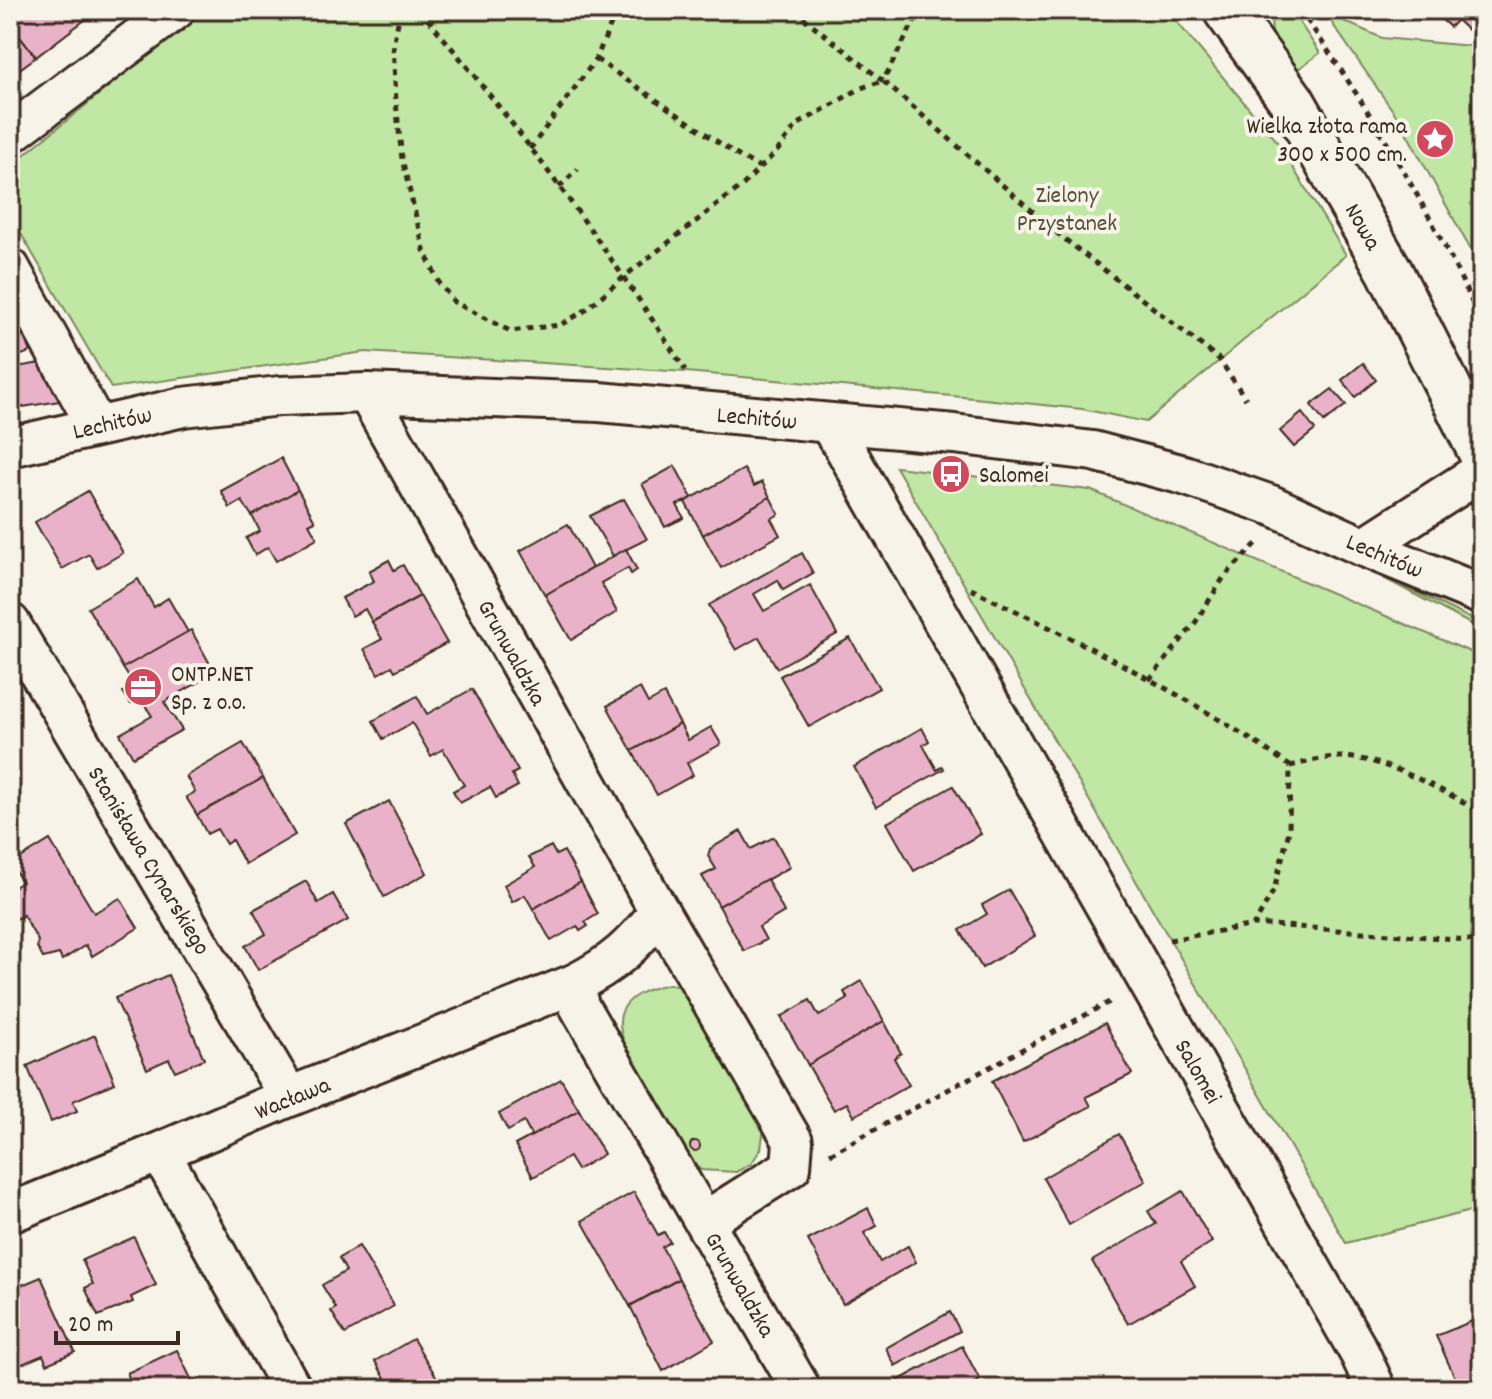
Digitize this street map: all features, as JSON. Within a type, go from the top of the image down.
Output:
[{"type":"street","points":[[10,134],[175,10]]},
{"type":"street","name":"Nowa","points":[[1226,10],[1292,101],[1389,270],[1482,454]]},
{"type":"street","points":[[10,268],[96,425]]},
{"type":"street","name":"Lechitów","points":[[10,447],[183,407],[280,396],[367,393],[599,402],[954,434],[1093,451],[1184,475],[1271,505],[1482,595]]},
{"type":"street","name":"Grunwaldzka","points":[[367,393],[659,911],[793,1141],[791,1167],[705,1221]]},
{"type":"street","name":"Salomei","points":[[828,423],[1353,1340],[1376,1389]]},
{"type":"street","points":[[1364,547],[1482,471]]},
{"type":"street","name":"Stanisława Cynarskiego","points":[[10,623],[289,1097]]},
{"type":"street","points":[[574,984],[605,968],[638,940],[659,911]]},
{"type":"street","name":"Grunwaldzka","points":[[574,984],[579,1006],[801,1389]]},
{"type":"street","name":"Wacława","points":[[10,1213],[289,1097],[574,984]]},
{"type":"street","points":[[160,1152],[292,1389]]},
{"type":"path","points":[[401,10],[393,44],[402,159],[424,250],[438,281],[454,302],[510,331],[560,325],[583,312],[743,185],[778,150],[797,125],[861,88],[883,81],[920,10]]},
{"type":"path","points":[[420,10],[462,59],[625,276],[691,379]]},
{"type":"path","points":[[530,149],[596,59],[617,10]]},
{"type":"path","points":[[794,10],[883,81],[1062,237],[1219,359],[1246,399]]},
{"type":"path","points":[[1300,10],[1416,194],[1453,260],[1482,324]]},
{"type":"path","points":[[1393,10],[1396,13],[1399,10]]},
{"type":"path","points":[[596,59],[740,157],[760,167]]},
{"type":"path","points":[[559,187],[578,169]]},
{"type":"path","points":[[1149,680],[1195,623],[1224,577],[1261,538]]},
{"type":"path","points":[[907,558],[1068,636],[1149,680],[1290,766],[1343,757],[1358,759],[1429,785],[1482,812]]},
{"type":"path","points":[[1254,925],[1274,890],[1289,831],[1290,766]]},
{"type":"path","points":[[1130,950],[1254,925],[1482,941]]},
{"type":"path","points":[[825,1157],[1124,994]]},
{"type":"green space","name":"Zielony Przystanek","points":[[204,10],[1167,10],[1278,143],[1346,255],[1146,422],[1082,409],[686,372],[365,352],[111,388],[10,215],[10,166]]},
{"type":"green space","points":[[1274,10],[1291,10],[1320,53],[1294,72],[1273,36]]},
{"type":"green space","points":[[1325,13],[1382,38],[1482,47],[1482,276],[1400,121]]},
{"type":"green space","points":[[896,467],[1090,490],[1482,657],[1482,1208],[1346,1243]]},
{"type":"green space","points":[[1359,565],[1482,624],[1482,630]]},
{"type":"green space","points":[[669,984],[687,988],[765,1120],[761,1149],[751,1164],[736,1172],[701,1170],[687,1159],[628,1054],[620,1024],[624,1007],[636,996]]},
{"type":"building","points":[[10,10],[86,10],[82,13],[86,19],[36,57],[10,25]]},
{"type":"building","points":[[1431,10],[1482,10],[1482,26],[1473,35],[1457,20],[1450,27]]},
{"type":"building","points":[[10,25],[36,57],[10,76]]},
{"type":"building","points":[[16,317],[30,352],[10,359],[10,319]]},
{"type":"building","points":[[54,361],[60,401],[10,409],[10,368]]},
{"type":"building","points":[[1363,363],[1376,380],[1355,397],[1342,380]]},
{"type":"building","points":[[1332,389],[1346,405],[1324,422],[1311,405]]},
{"type":"building","points":[[1302,413],[1315,430],[1294,447],[1280,431]]},
{"type":"building","points":[[281,458],[298,490],[252,516],[242,501],[230,508],[221,491]]},
{"type":"building","points":[[675,466],[692,498],[677,505],[684,518],[665,527],[642,484]]},
{"type":"building","points":[[744,469],[754,486],[762,482],[770,497],[703,535],[685,502]]},
{"type":"building","points":[[298,490],[315,521],[309,524],[317,538],[276,561],[268,547],[255,555],[246,538],[260,531],[252,516]]},
{"type":"building","points":[[88,491],[123,553],[97,568],[89,554],[62,569],[35,522]]},
{"type":"building","points":[[770,497],[779,514],[771,519],[780,535],[721,568],[703,535]]},
{"type":"building","points":[[624,499],[647,539],[613,556],[590,516]]},
{"type":"building","points":[[568,524],[592,568],[545,595],[520,551]]},
{"type":"building","points":[[626,549],[637,570],[631,574],[628,568],[601,583],[617,612],[571,640],[545,595]]},
{"type":"building","points":[[802,553],[813,573],[783,590],[778,580],[754,594],[764,611],[810,585],[837,634],[777,668],[759,637],[736,650],[709,605]]},
{"type":"building","points":[[389,560],[394,570],[403,565],[420,596],[372,622],[365,609],[352,616],[342,598],[374,581],[369,571]]},
{"type":"building","points":[[138,579],[154,607],[168,598],[188,632],[123,668],[88,608]]},
{"type":"building","points":[[420,596],[447,643],[395,671],[392,666],[378,674],[364,649],[382,639],[372,622]]},
{"type":"building","points":[[191,630],[209,662],[193,671],[199,682],[164,702],[182,730],[133,757],[120,734],[152,716],[141,699],[131,704],[123,692],[134,685],[123,668]]},
{"type":"building","points":[[850,638],[879,688],[809,727],[780,676]]},
{"type":"building","points":[[640,688],[648,703],[664,694],[680,724],[632,751],[607,706]]},
{"type":"building","points":[[472,689],[518,771],[512,774],[518,786],[496,798],[490,787],[460,803],[453,791],[464,785],[443,749],[431,756],[412,723],[383,739],[373,721],[417,696],[427,714]]},
{"type":"building","points":[[680,724],[688,740],[711,727],[721,744],[687,763],[693,775],[657,795],[632,751]]},
{"type":"building","points":[[922,728],[929,741],[923,745],[937,770],[942,766],[944,769],[876,807],[854,767]]},
{"type":"building","points":[[243,743],[263,778],[197,815],[186,797],[195,792],[186,776]]},
{"type":"building","points":[[263,778],[295,835],[245,864],[232,840],[226,844],[217,829],[207,834],[197,815]]},
{"type":"building","points":[[10,780],[20,798],[10,804]]},
{"type":"building","points":[[953,786],[981,834],[914,871],[887,823]]},
{"type":"building","points":[[389,801],[427,873],[384,897],[346,824]]},
{"type":"building","points":[[741,831],[751,849],[774,837],[790,867],[719,906],[702,876],[716,869],[708,856],[710,849]]},
{"type":"building","points":[[50,840],[94,913],[120,898],[138,928],[92,956],[86,945],[62,960],[59,954],[43,958],[37,947],[38,941],[23,915],[15,920],[10,910],[10,889],[22,882],[11,864]]},
{"type":"building","points":[[551,846],[556,855],[564,851],[581,882],[533,909],[525,895],[512,902],[504,885],[535,867],[529,857]]},
{"type":"building","points":[[767,879],[784,912],[759,927],[766,940],[744,951],[719,906]]},
{"type":"building","points":[[306,881],[318,903],[333,894],[348,920],[258,970],[245,946],[266,934],[253,910]]},
{"type":"building","points":[[581,882],[598,914],[585,922],[588,926],[580,931],[577,926],[551,941],[533,909]]},
{"type":"building","points":[[1009,890],[1035,936],[982,968],[960,930],[987,914],[982,905]]},
{"type":"building","points":[[168,975],[204,1059],[175,1071],[169,1059],[147,1069],[115,998]]},
{"type":"building","points":[[862,981],[884,1021],[808,1065],[781,1017],[810,1000],[819,1016],[848,999],[844,992]]},
{"type":"building","points":[[884,1021],[901,1053],[894,1058],[909,1085],[854,1116],[847,1103],[834,1110],[808,1065]]},
{"type":"building","points":[[1105,1023],[1132,1074],[1086,1097],[1091,1106],[1023,1142],[992,1081]]},
{"type":"building","points":[[95,1035],[115,1083],[73,1101],[77,1111],[51,1122],[27,1066]]},
{"type":"building","points":[[561,1079],[579,1110],[532,1137],[524,1122],[508,1131],[499,1114]]},
{"type":"building","points":[[10,1108],[17,1125],[10,1128]]},
{"type":"building","points":[[579,1110],[604,1154],[577,1170],[569,1157],[533,1177],[515,1145]]},
{"type":"building","points":[[1119,1134],[1146,1181],[1069,1225],[1043,1178]]},
{"type":"building","points":[[695,1141],[700,1146],[695,1151],[690,1146]]},
{"type":"building","points":[[1183,1191],[1212,1242],[1181,1261],[1195,1286],[1128,1324],[1092,1261],[1156,1224],[1148,1211]]},
{"type":"building","points":[[634,1192],[658,1235],[664,1232],[670,1242],[662,1247],[679,1279],[630,1306],[582,1221]]},
{"type":"building","points":[[868,1208],[877,1226],[864,1233],[880,1262],[908,1246],[916,1262],[843,1304],[808,1240]]},
{"type":"building","points":[[134,1237],[156,1285],[131,1297],[133,1302],[98,1316],[85,1288],[93,1284],[82,1260]]},
{"type":"building","points":[[359,1246],[394,1306],[345,1334],[331,1311],[336,1308],[322,1285],[346,1271],[339,1258]]},
{"type":"building","points":[[41,1277],[75,1352],[47,1364],[43,1355],[20,1365],[10,1342],[10,1290]]},
{"type":"building","points":[[679,1279],[714,1341],[663,1371],[630,1306]]},
{"type":"building","points":[[950,1312],[960,1331],[895,1366],[886,1348]]},
{"type":"building","points":[[1482,1317],[1482,1388],[1465,1389],[1461,1380],[1457,1382],[1436,1336]]},
{"type":"building","points":[[413,1339],[444,1389],[385,1389],[379,1380],[385,1378],[375,1361]]},
{"type":"building","points":[[962,1346],[980,1380],[963,1389],[889,1389],[888,1386]]},
{"type":"building","points":[[177,1350],[196,1389],[134,1389],[127,1373]]},
{"type":"place","name":"Wielka złota rama 300 x 500 cm.","points":[[1435,139]]},
{"type":"place","name":"Salomei","points":[[951,474]]},
{"type":"place","name":"ONTP.NET Sp. z o.o.","points":[[143,687]]}]
